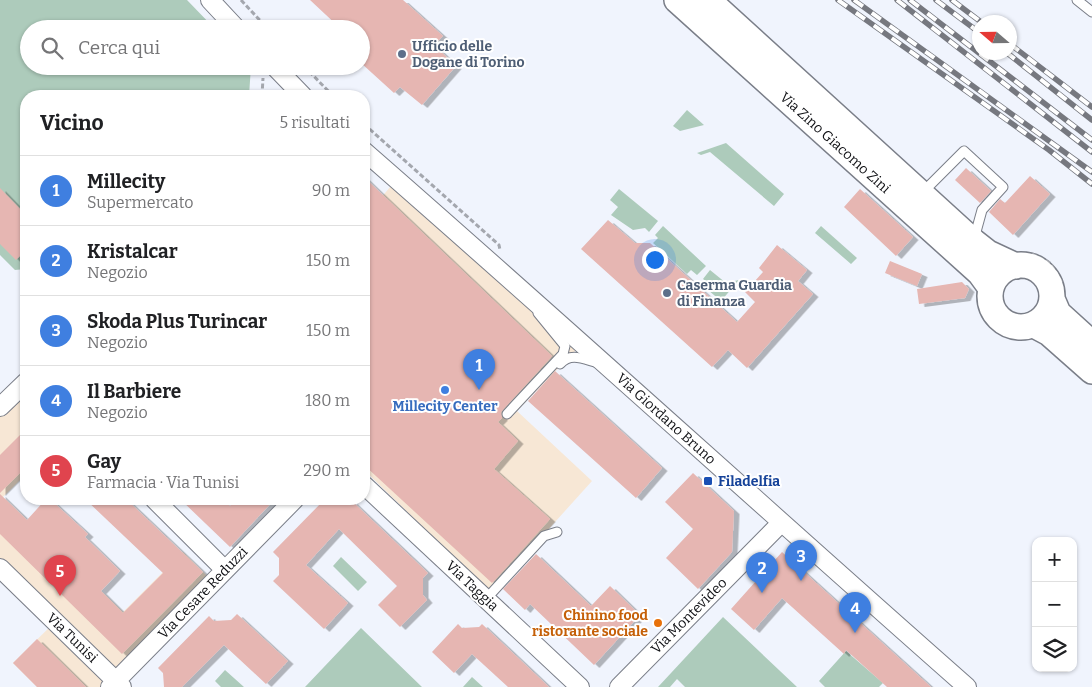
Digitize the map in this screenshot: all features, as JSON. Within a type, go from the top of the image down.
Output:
[{"type":"street","points":[[210,0],[229,20]]},
{"type":"street","name":"Via Zino Giacomo Zini","points":[[678,0],[980,273],[991,288]]},
{"type":"street","name":"Via Zino Giacomo Zini","points":[[708,0],[974,242],[988,253],[1016,266]]},
{"type":"street","points":[[283,75],[297,90]]},
{"type":"street","name":"Via Giordano Bruno","points":[[370,156],[533,298],[781,523],[967,687]]},
{"type":"street","points":[[1052,299],[1048,312],[1034,325],[1016,328],[1001,320],[991,306],[991,288],[1000,273],[1016,266],[1029,266],[1041,273],[1050,284],[1052,299],[1058,313],[1092,344]]},
{"type":"street","points":[[1034,325],[1049,333],[1092,371]]},
{"type":"street","points":[[0,407],[20,388]]},
{"type":"street","name":"Via Taggia","points":[[370,491],[580,687]]},
{"type":"street","points":[[160,505],[225,570]]},
{"type":"street","name":"Via Cesare Reduzzi","points":[[116,685],[289,505]]},
{"type":"street","name":"Via Montevideo","points":[[619,687],[781,523]]},
{"type":"street","name":"Via Tunisi","points":[[0,568],[116,685]]},
{"type":"lane","points":[[1077,0],[1092,12]]},
{"type":"lane","points":[[922,193],[964,152],[1003,187],[982,210],[974,242]]},
{"type":"lane","points":[[533,298],[538,315],[564,346],[562,354],[509,416],[566,358],[575,356],[609,367]]},
{"type":"lane","points":[[486,599],[544,536],[558,532]]},
{"type":"path","points":[[241,0],[260,20]]},
{"type":"path","points":[[313,75],[327,90]]},
{"type":"shaded area","name":"Millecity Center","points":[[396,180],[579,347],[517,411],[592,481],[491,593],[370,476],[370,211]]},
{"type":"shaded area","points":[[20,388],[20,480],[3,497],[123,612],[183,552],[213,582],[106,687],[37,687],[13,663],[55,622],[0,568],[0,407]]},
{"type":"green space","points":[[0,0],[187,0],[206,20],[20,20],[20,75],[250,75],[249,90],[20,90],[20,270],[15,270],[0,255]]},
{"type":"green space","points":[[687,110],[704,125],[680,131],[673,126]]},
{"type":"green space","points":[[726,143],[784,194],[774,206],[710,152],[701,155],[697,153]]},
{"type":"green space","points":[[619,189],[658,221],[649,232],[645,228],[633,230],[611,215],[618,207],[610,200]]},
{"type":"green space","points":[[663,226],[706,266],[697,275],[691,270],[687,274],[653,243],[658,238],[655,235]]},
{"type":"green space","points":[[821,226],[857,258],[851,264],[815,233]]},
{"type":"green space","points":[[710,270],[726,283],[739,280],[721,301],[708,290],[712,286],[703,279]]},
{"type":"green space","points":[[341,557],[367,582],[358,591],[333,566]]},
{"type":"green space","points":[[723,617],[797,687],[685,687],[677,679],[670,687],[658,687]]},
{"type":"green space","points":[[361,628],[422,687],[305,687]]},
{"type":"green space","points":[[846,651],[883,683],[879,687],[825,687],[819,681]]},
{"type":"green space","points":[[225,670],[244,687],[221,687],[215,681]]},
{"type":"green space","points":[[472,677],[483,687],[463,687]]},
{"type":"building","name":"Ufficio delle Dogane di Torino","points":[[310,0],[403,0],[443,36],[434,45],[456,66],[422,105],[400,87],[394,93],[370,71],[370,20],[331,20]]},
{"type":"building","points":[[966,168],[991,191],[980,203],[955,180]]},
{"type":"building","points":[[1030,176],[1050,194],[1013,235],[989,212],[1000,199],[1005,203]]},
{"type":"building","name":"Millecity Center","points":[[370,183],[552,356],[501,412],[502,418],[498,422],[518,441],[494,469],[550,519],[492,583],[370,471]]},
{"type":"building","points":[[0,188],[20,209],[20,256],[16,260],[0,244]]},
{"type":"building","points":[[860,189],[913,237],[896,256],[844,207]]},
{"type":"building","name":"Caserma Guardia di Finanza","points":[[608,220],[635,243],[650,243],[737,322],[755,302],[745,292],[763,272],[759,268],[777,245],[807,270],[798,281],[813,294],[747,368],[728,350],[712,367],[581,249]]},
{"type":"building","points":[[890,261],[922,274],[917,286],[885,273]]},
{"type":"building","points":[[962,282],[969,289],[965,298],[919,304],[917,289]]},
{"type":"building","points":[[555,371],[662,468],[636,498],[528,401]]},
{"type":"building","points":[[20,435],[20,473],[0,493],[0,455]]},
{"type":"building","points":[[693,473],[734,511],[732,552],[698,589],[666,558],[693,529],[665,502]]},
{"type":"building","points":[[0,494],[27,520],[41,505],[57,505],[88,534],[85,537],[120,571],[101,591],[123,613],[163,573],[91,505],[132,505],[203,572],[122,654],[0,534]]},
{"type":"building","points":[[186,505],[269,505],[230,547]]},
{"type":"building","points":[[319,505],[356,505],[428,573],[423,578],[423,595],[427,600],[400,627],[378,605],[397,586],[339,529],[306,565],[348,603],[324,629],[273,581],[279,575],[279,558],[273,552]]},
{"type":"building","points":[[782,552],[931,687],[887,687],[846,650],[844,654],[782,598],[754,630],[731,609]]},
{"type":"building","points":[[536,554],[591,606],[610,586],[640,615],[594,665],[530,604],[525,610],[503,589]]},
{"type":"building","points":[[237,614],[288,661],[266,684],[224,645],[182,687],[164,687],[163,673],[158,668],[209,616],[214,621],[231,620]]},
{"type":"building","points":[[458,624],[462,628],[479,627],[482,624],[549,687],[508,687],[472,654],[454,673],[432,652]]},
{"type":"building","points":[[37,639],[86,687],[37,687],[13,663]]},
{"type":"railway","points":[[838,0],[1049,150],[1092,184]]},
{"type":"railway","points":[[854,0],[1092,172]]},
{"type":"railway","points":[[897,0],[1092,152]]},
{"type":"railway","points":[[910,0],[1092,140]]},
{"type":"railway","points":[[936,0],[972,27]]},
{"type":"railway","points":[[952,0],[972,15]]},
{"type":"railway","points":[[1017,49],[1092,107]]},
{"type":"railway","points":[[1016,60],[1092,120]]},
{"type":"place","name":"Ufficio delle Dogane di Torino","points":[[402,54]]},
{"type":"place","name":"Caserma Guardia di Finanza","points":[[667,293]]},
{"type":"place","name":"Millecity Center","points":[[445,390]]},
{"type":"place","name":"Millecity","points":[[479,390]]},
{"type":"place","name":"Filadelfia","points":[[708,481]]},
{"type":"place","name":"Skoda Plus Turincar","points":[[801,581]]},
{"type":"place","name":"Kristalcar","points":[[762,593]]},
{"type":"place","name":"Gay","points":[[60,596]]},
{"type":"place","name":"Chinino food ristorante sociale","points":[[658,623]]},
{"type":"place","name":"Il Barbiere","points":[[855,633]]}]
